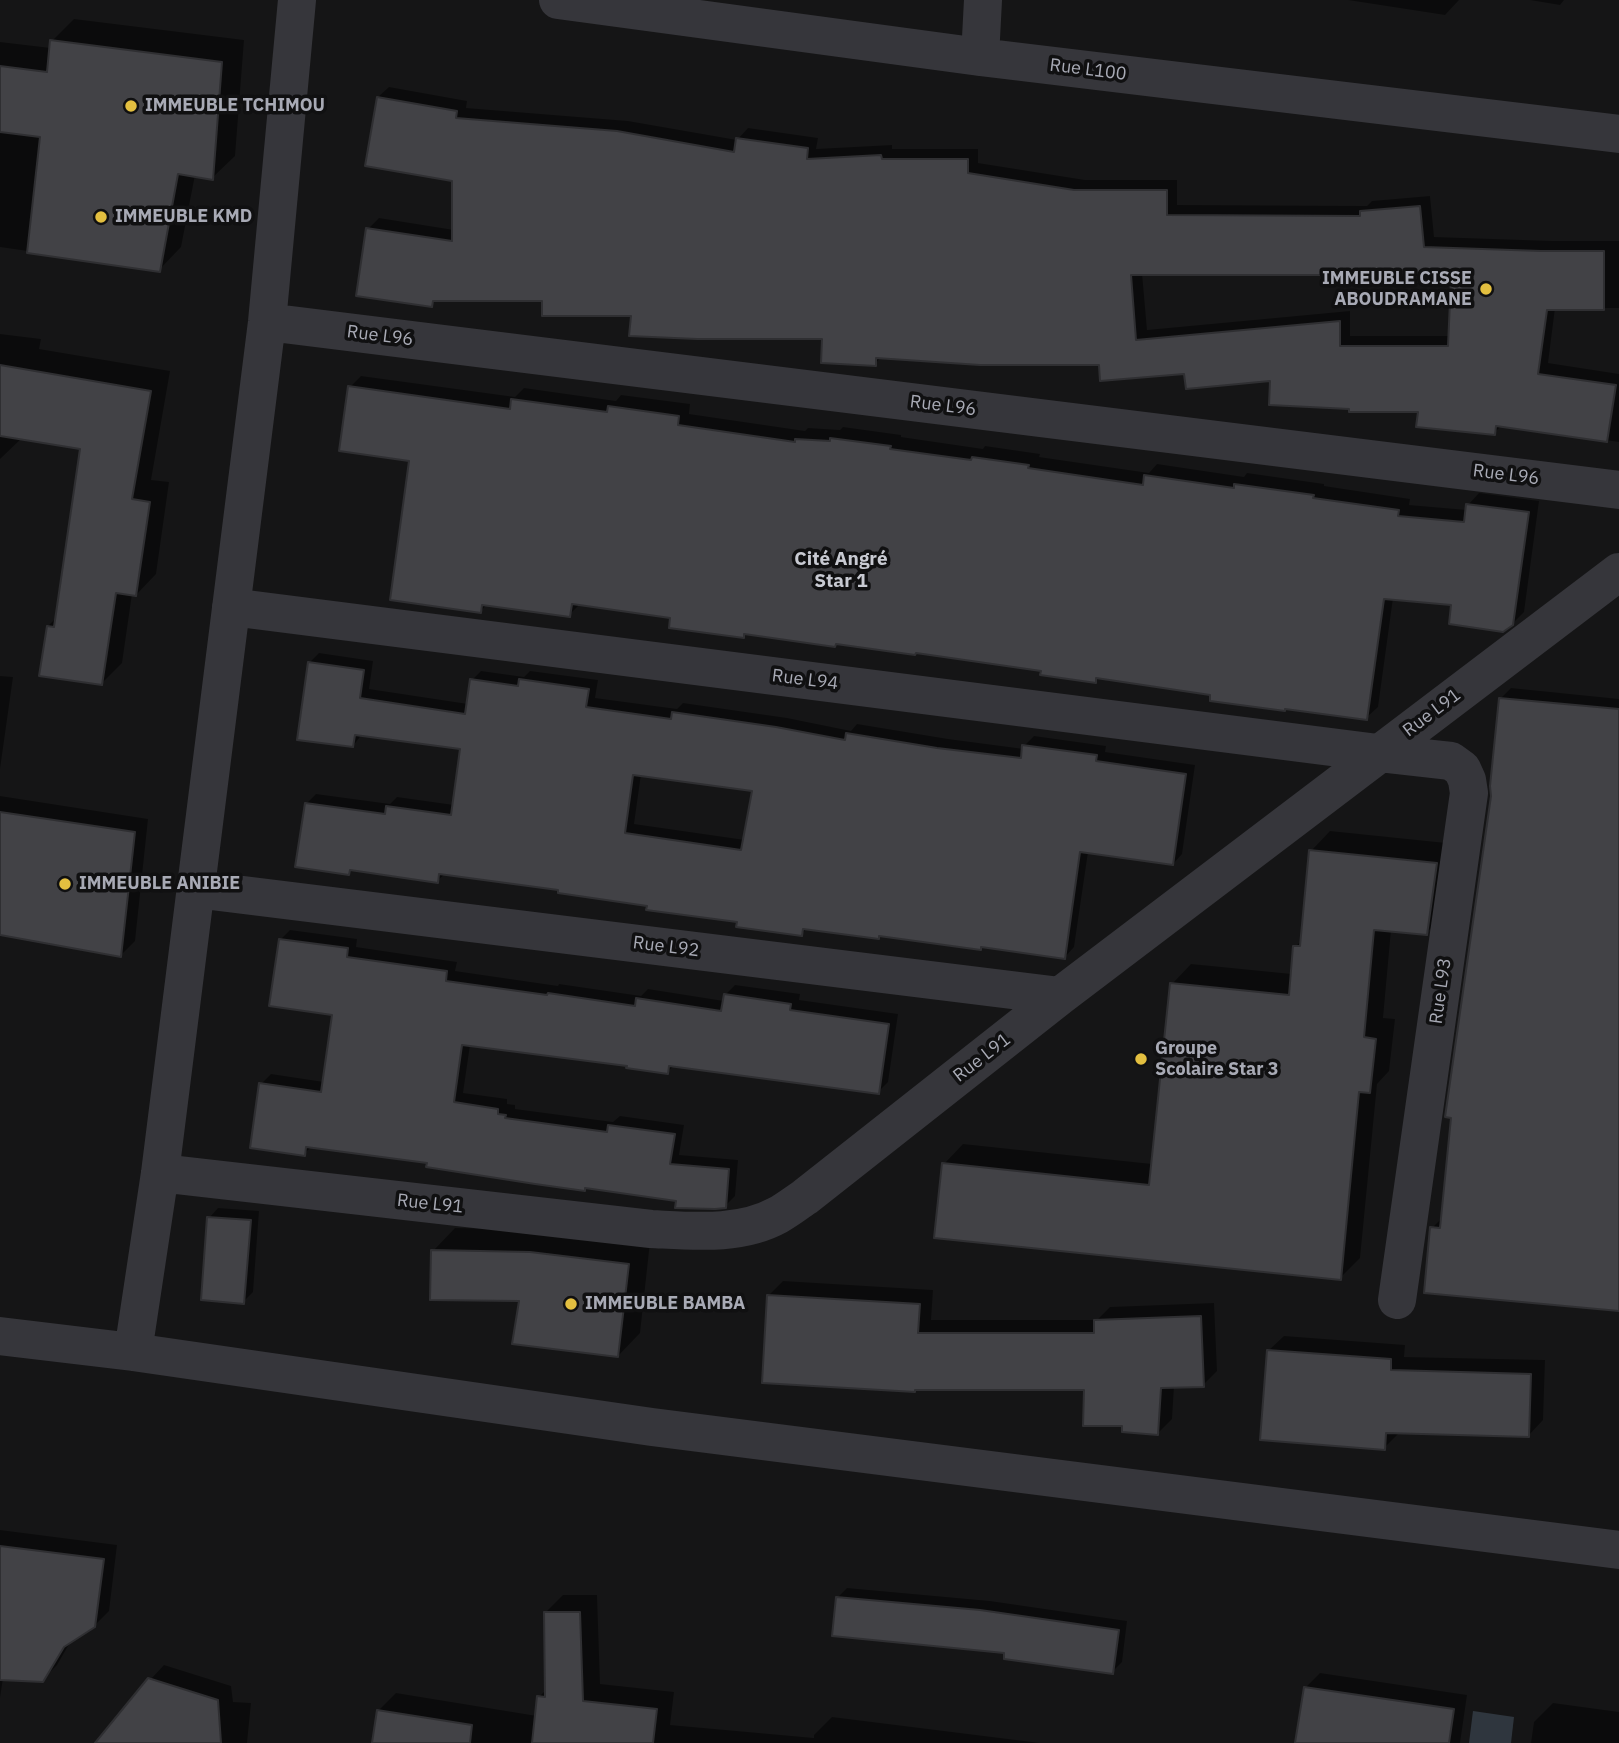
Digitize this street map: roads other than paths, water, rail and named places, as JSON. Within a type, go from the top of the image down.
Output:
[{"type":"street","points":[[133,1352],[160,1173],[267,321],[297,0]]},
{"type":"street","name":"Rue L100","points":[[558,0],[980,57],[1619,134]]},
{"type":"street","points":[[980,57],[983,0]]},
{"type":"street","name":"Rue L96","points":[[267,321],[1619,490]]},
{"type":"street","name":"Rue L91","points":[[160,1173],[652,1229],[702,1231],[741,1228],[776,1216],[806,1197],[1060,996],[1619,572]]},
{"type":"street","name":"Rue L94","points":[[231,607],[1378,753]]},
{"type":"street","name":"Rue L93","points":[[1378,753],[1451,761],[1462,769],[1468,780],[1469,793],[1397,1300]]},
{"type":"street","name":"Rue L92","points":[[195,889],[1060,996]]},
{"type":"street","points":[[0,1336],[133,1352],[652,1427],[1619,1550]]},
{"type":"place","name":"IMMEUBLE TCHIMOU","points":[[131,106]]},
{"type":"place","name":"IMMEUBLE KMD","points":[[101,217]]},
{"type":"place","name":"IMMEUBLE CISSE ABOUDRAMANE","points":[[1486,289]]},
{"type":"place","name":"IMMEUBLE ANIBIE","points":[[65,884]]},
{"type":"place","name":"Groupe Scolaire Star 3","points":[[1141,1059]]},
{"type":"place","name":"IMMEUBLE BAMBA","points":[[571,1304]]},
{"type":"district","name":"Cité Angré Star 1","points":[[841,571]]}]
